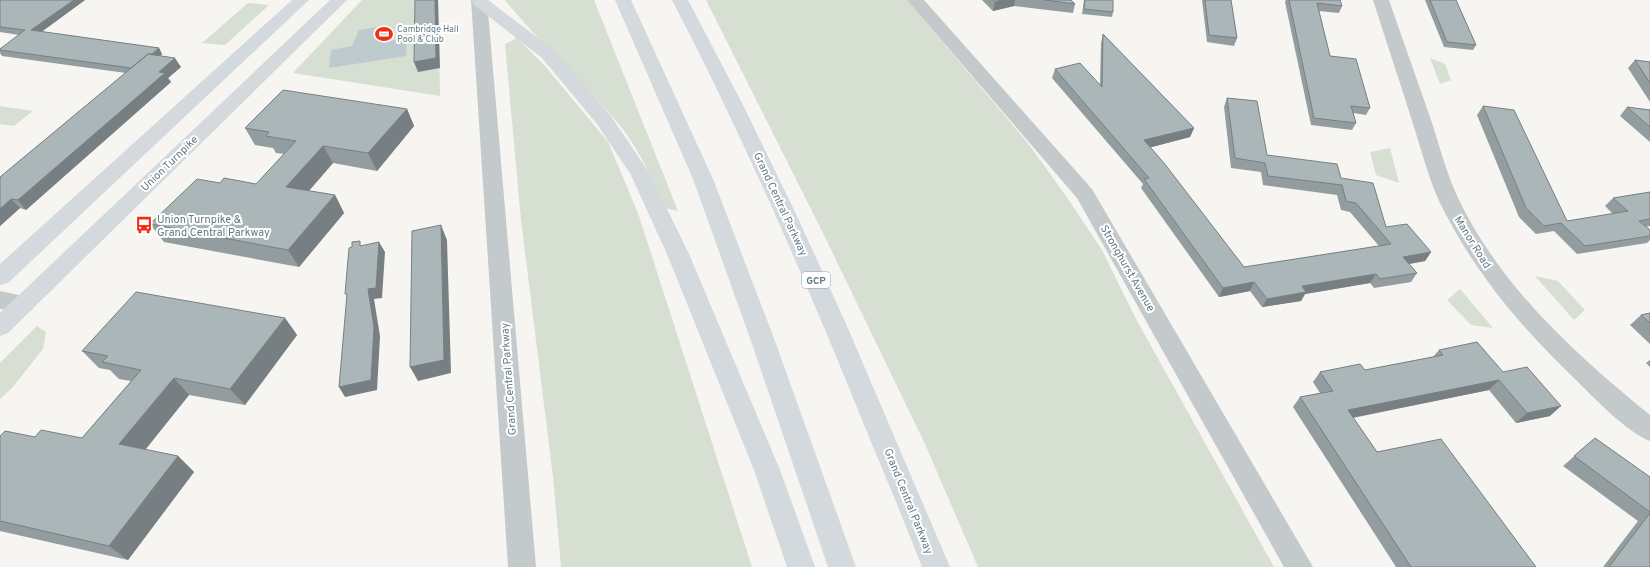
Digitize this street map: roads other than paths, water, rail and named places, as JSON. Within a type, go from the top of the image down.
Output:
[{"type":"main road","points":[[0,277],[301,0]]},
{"type":"main road","name":"Union Turnpike","points":[[0,326],[339,0]]},
{"type":"main road","points":[[624,0],[703,179],[763,341],[842,567]]},
{"type":"main road","name":"Grand Central Parkway","points":[[680,0],[764,166],[836,325],[936,567]]},
{"type":"main road","points":[[480,1],[548,54],[604,120],[640,174],[678,254],[764,462],[800,567]]},
{"type":"street","name":"Stronghurst Avenue","points":[[914,0],[1085,194],[1300,567]]},
{"type":"street","name":"Manor Road","points":[[1380,0],[1449,200],[1475,249],[1506,291],[1569,359],[1614,401],[1650,430]]},
{"type":"street","name":"Grand Central Parkway","points":[[480,1],[522,567]]},
{"type":"street","points":[[0,300],[24,304]]},
{"type":"place","name":"Cambridge Hall Pool & Club","points":[[384,34]]},
{"type":"place","name":"Union Turnpike & Grand Central Parkway","points":[[144,225]]}]
